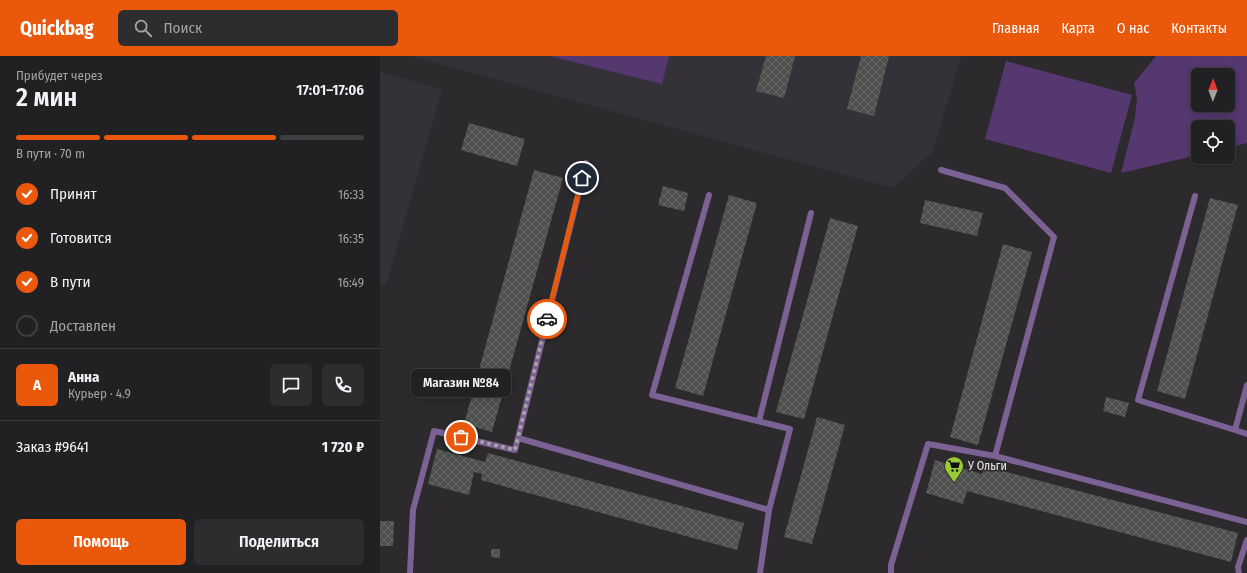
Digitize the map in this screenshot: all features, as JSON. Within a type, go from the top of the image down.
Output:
[{"type":"lane","points":[[410,573],[413,510],[434,431],[515,450],[586,163]]},
{"type":"lane","points":[[941,170],[1005,188],[1054,237],[995,456]]},
{"type":"lane","points":[[709,195],[652,395],[790,429],[769,510],[760,573]]},
{"type":"lane","points":[[1195,196],[1138,400],[1247,434]]},
{"type":"lane","points":[[759,421],[811,213]]},
{"type":"lane","points":[[1235,430],[1247,385]]},
{"type":"lane","points":[[518,438],[769,510]]},
{"type":"lane","points":[[890,573],[891,565],[928,444],[995,456],[1247,522]]},
{"type":"lane","points":[[1239,573],[1238,567],[1247,540]]},
{"type":"shaded area","points":[[410,56],[961,56],[933,151],[893,188]]},
{"type":"shaded area","points":[[550,56],[669,56],[662,84]]},
{"type":"shaded area","points":[[1156,56],[1247,56],[1247,143],[1235,146],[1235,120],[1191,120],[1191,157],[1121,173],[1135,118],[1137,98],[1134,83]]},
{"type":"shaded area","points":[[1006,61],[1132,95],[1111,173],[985,139]]},
{"type":"shaded area","points":[[380,72],[442,89],[386,286],[380,284]]},
{"type":"building","points":[[766,56],[795,56],[784,98],[756,91]]},
{"type":"building","points":[[861,56],[889,56],[874,116],[847,109]]},
{"type":"building","points":[[469,123],[525,139],[517,166],[461,150]]},
{"type":"building","points":[[534,170],[563,178],[492,432],[464,424]]},
{"type":"building","points":[[663,186],[688,193],[684,211],[658,205]]},
{"type":"building","points":[[729,195],[757,203],[703,396],[675,388]]},
{"type":"building","points":[[1210,198],[1238,205],[1185,399],[1157,391]]},
{"type":"building","points":[[925,200],[983,213],[977,236],[920,223]]},
{"type":"building","points":[[830,218],[858,226],[804,419],[776,412]]},
{"type":"building","points":[[1003,244],[1032,252],[978,445],[950,437]]},
{"type":"building","points":[[1106,397],[1129,403],[1125,417],[1103,411]]},
{"type":"building","points":[[817,417],[845,425],[812,544],[784,537]]},
{"type":"building","points":[[437,449],[485,462],[488,453],[744,523],[737,550],[481,480],[482,474],[474,472],[469,495],[428,484]]},
{"type":"building","points":[[935,460],[982,474],[984,466],[1238,533],[1231,562],[967,491],[963,504],[926,493]]},
{"type":"building","points":[[380,521],[394,521],[393,546],[380,546]]},
{"type":"building","points":[[491,549],[500,549],[500,558],[491,557]]},
{"type":"way so far","points":[[461,437],[515,450],[547,319]]},
{"type":"place","name":"Магазин №84","points":[[461,437]]},
{"type":"place","name":"У Ольги","points":[[954,483]]},
{"type":"route","points":[[547,319],[582,178]]}]
